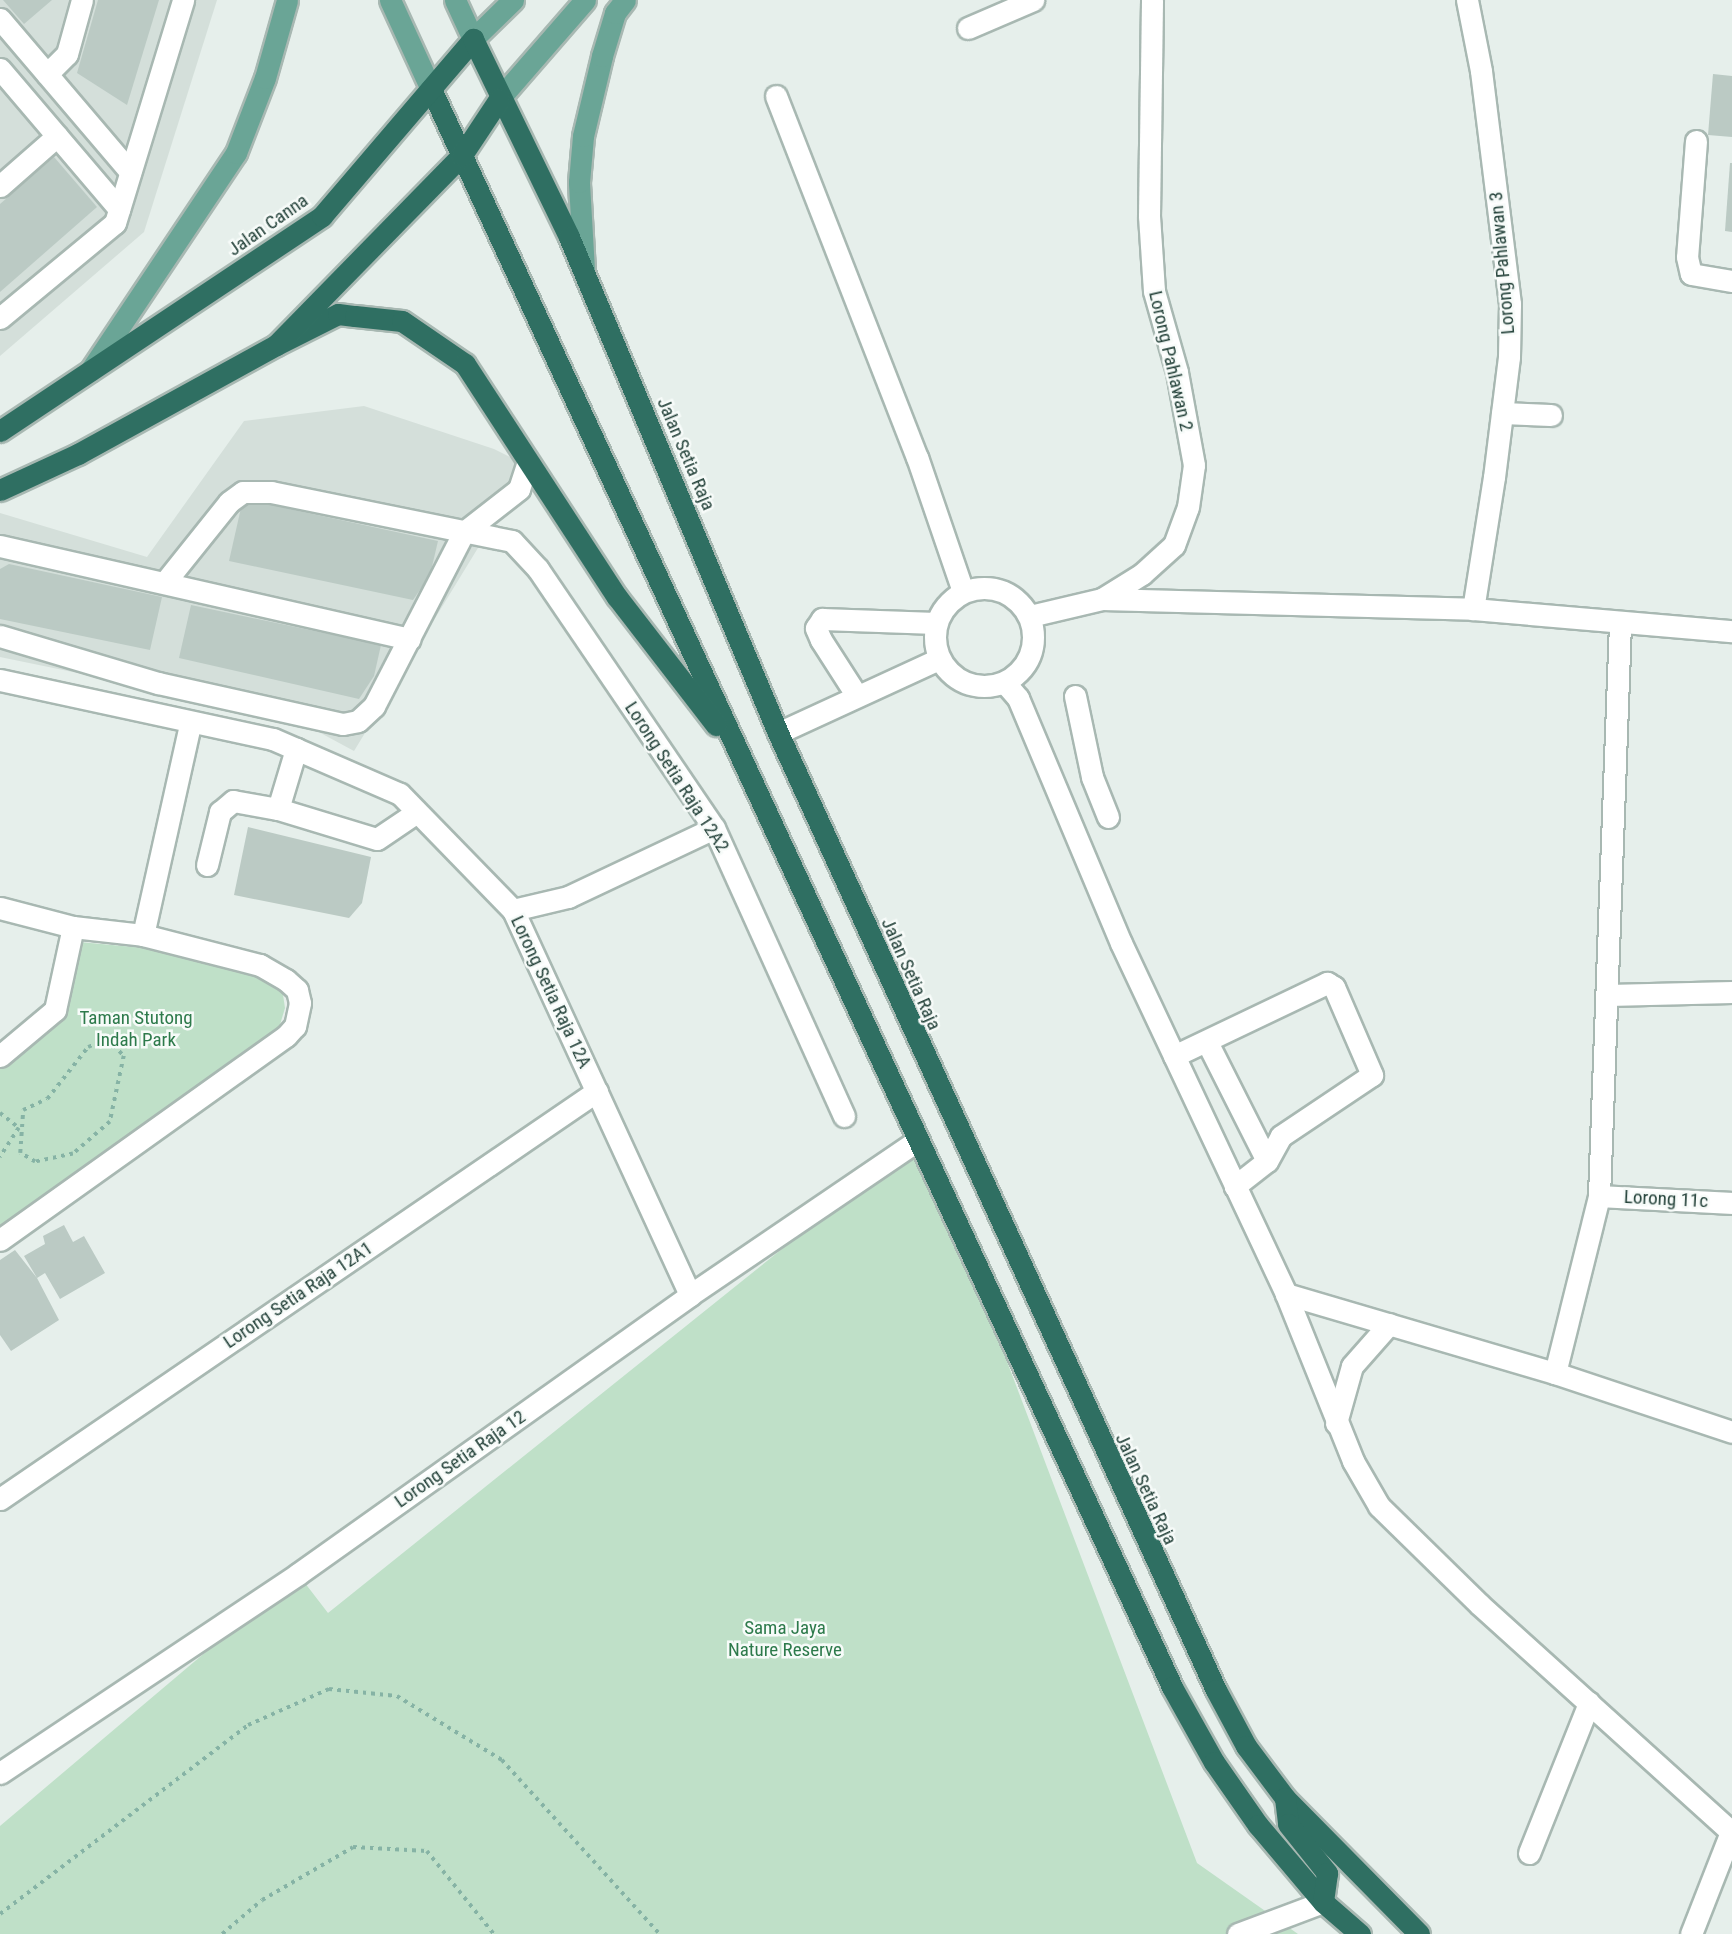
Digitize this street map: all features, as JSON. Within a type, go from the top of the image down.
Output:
[{"type":"highway","name":"Jalan Canna","points":[[0,431],[85,379],[322,216],[473,39]]},
{"type":"highway","name":"Jalan Setia Raja","points":[[473,39],[499,99],[584,272],[778,733],[1166,1587],[1246,1746],[1285,1797],[1419,1934]]},
{"type":"highway","points":[[431,89],[1172,1687],[1214,1762],[1323,1902],[1360,1934]]},
{"type":"highway","points":[[276,345],[462,155],[499,99]]},
{"type":"highway","points":[[0,490],[78,454],[338,314],[402,321],[465,364],[617,597],[739,754]]},
{"type":"highway","points":[[1285,1797],[1288,1824],[1326,1873],[1323,1902]]},
{"type":"main road","points":[[85,379],[236,153],[265,78],[287,0]]},
{"type":"main road","points":[[390,0],[431,89]]},
{"type":"main road","points":[[455,0],[473,39]]},
{"type":"main road","name":"Jalan Canna","points":[[473,39],[513,0]]},
{"type":"main road","points":[[499,99],[585,0]]},
{"type":"main road","points":[[584,272],[579,182],[583,136],[601,56],[615,13],[625,0]]},
{"type":"street","points":[[47,74],[67,54],[82,0]]},
{"type":"street","points":[[0,318],[115,222],[183,0]]},
{"type":"street","points":[[968,28],[1033,0]]},
{"type":"street","name":"Lorong Pahlawan 2","points":[[1102,599],[1142,574],[1174,545],[1188,507],[1194,465],[1177,372],[1154,291],[1149,215],[1152,0]]},
{"type":"street","name":"Lorong Pahlawan 3","points":[[1467,0],[1481,71],[1510,304],[1502,413],[1473,609]]},
{"type":"street","points":[[0,19],[130,172]]},
{"type":"street","points":[[5,84],[57,136],[119,209]]},
{"type":"street","points":[[776,96],[917,457],[962,591]]},
{"type":"street","points":[[0,186],[57,136]]},
{"type":"street","points":[[1696,141],[1687,257],[1691,274],[1732,281]]},
{"type":"street","points":[[1502,413],[1551,415]]},
{"type":"street","points":[[0,636],[158,683],[343,724],[358,721],[374,706],[464,532],[519,489],[528,461]]},
{"type":"street","name":"Lorong Setia Raja 12A2","points":[[165,582],[229,502],[243,492],[271,492],[512,541],[538,569],[714,828],[844,1116]]},
{"type":"street","points":[[0,546],[410,639]]},
{"type":"street","points":[[989,586],[1014,596],[1030,616],[1034,642],[1025,667],[1005,683],[979,687],[956,678],[939,659],[936,623],[942,610],[962,591],[989,586]]},
{"type":"street","points":[[1030,616],[1102,599],[1473,609],[1620,624],[1732,631]]},
{"type":"street","points":[[857,696],[821,640],[816,628],[822,619],[936,623]]},
{"type":"street","points":[[1555,1373],[1599,1196],[1620,624]]},
{"type":"street","points":[[778,733],[939,659]]},
{"type":"street","name":"Lorong Setia Raja 12A","points":[[0,680],[190,724],[273,739],[400,794],[513,910],[690,1296]]},
{"type":"street","points":[[151,714],[158,683]]},
{"type":"street","points":[[1005,683],[1018,698],[1174,1056],[1286,1294],[1336,1423],[1379,1506],[1732,1833],[1691,1934]]},
{"type":"street","points":[[1075,696],[1092,777],[1108,817]]},
{"type":"street","points":[[143,934],[190,724]]},
{"type":"street","points":[[278,809],[296,749]]},
{"type":"street","points":[[1057,791],[1092,777]]},
{"type":"street","points":[[207,865],[220,812],[227,803],[278,809],[377,839],[417,812]]},
{"type":"street","points":[[513,910],[568,897],[714,828]]},
{"type":"street","points":[[0,908],[73,927],[143,934],[274,970],[297,990],[300,1003],[295,1026],[0,1240]]},
{"type":"street","points":[[0,1056],[55,1010],[73,927]]},
{"type":"street","points":[[1174,1056],[1327,983],[1334,987],[1372,1075],[1280,1136],[1267,1161],[1235,1186]]},
{"type":"street","points":[[1608,995],[1732,992]]},
{"type":"street","points":[[1207,1042],[1267,1161]]},
{"type":"street","name":"Lorong Setia Raja 12A1","points":[[0,1499],[597,1091]]},
{"type":"street","name":"Lorong Setia Raja 12","points":[[0,1773],[298,1574],[690,1296],[918,1140]]},
{"type":"street","name":"Lorong 11c","points":[[1599,1196],[1732,1203]]},
{"type":"street","points":[[1286,1294],[1555,1373],[1732,1432]]},
{"type":"street","points":[[1336,1423],[1352,1366],[1389,1324]]},
{"type":"street","points":[[1529,1853],[1589,1703]]},
{"type":"street","points":[[1238,1934],[1323,1902]]},
{"type":"path","points":[[0,1113],[19,1128],[20,1153],[35,1162],[73,1154],[110,1122],[124,1056],[108,1039],[88,1047],[47,1099],[23,1110],[19,1128],[0,1157]]},
{"type":"path","points":[[0,1914],[248,1725],[328,1689],[397,1696],[502,1759],[660,1934]]},
{"type":"path","points":[[222,1934],[262,1900],[353,1847],[427,1851],[494,1934]]},
{"type":"shaded area","points":[[0,0],[217,0],[144,232],[0,356]]},
{"type":"shaded area","points":[[364,406],[494,449],[528,466],[354,751],[291,717],[0,657],[0,513],[147,557],[244,421]]},
{"type":"green space","name":"Taman Stutong Indah Park","points":[[79,942],[156,949],[252,969],[282,988],[285,1008],[279,1028],[0,1230],[0,1059],[56,1011]]},
{"type":"green space","name":"Sama Jaya Nature Reserve","points":[[918,1140],[953,1219],[1197,1863],[1298,1934],[0,1934],[0,1826],[298,1574],[328,1613]]},
{"type":"building","points":[[3,0],[52,0],[24,24]]},
{"type":"building","points":[[98,0],[159,0],[127,105],[77,73]]},
{"type":"building","points":[[1713,74],[1732,76],[1732,137],[1708,135]]},
{"type":"building","points":[[54,157],[97,207],[0,292],[0,204]]},
{"type":"building","points":[[1732,163],[1732,232],[1725,231]]},
{"type":"building","points":[[243,499],[438,541],[430,575],[413,600],[229,561]]},
{"type":"building","points":[[9,564],[162,597],[150,650],[0,619],[0,569]]},
{"type":"building","points":[[191,605],[381,645],[374,676],[359,699],[179,658]]},
{"type":"building","points":[[248,827],[371,857],[362,903],[349,918],[234,895]]},
{"type":"building","points":[[64,1225],[73,1242],[84,1236],[105,1273],[60,1299],[45,1273],[37,1278],[24,1256],[45,1244],[43,1236]]},
{"type":"building","points":[[15,1250],[37,1278],[59,1320],[11,1351],[0,1335],[0,1260]]}]
